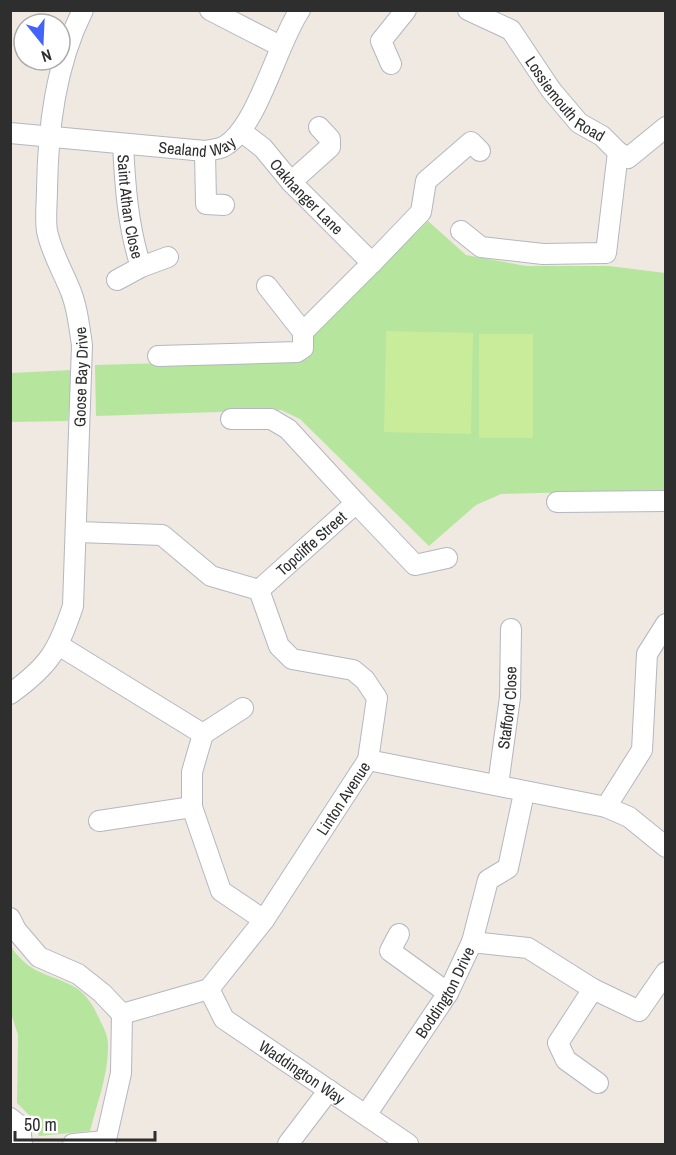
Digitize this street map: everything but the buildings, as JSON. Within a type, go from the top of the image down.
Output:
[{"type":"street","name":"Goose Bay Drive","points":[[14,684],[60,646],[73,606],[78,532],[82,345],[78,315],[69,287],[57,264],[47,230],[48,137],[57,89],[74,28],[83,10]]},
{"type":"street","name":"Sealand Way","points":[[10,133],[205,151],[224,147],[241,131],[271,74],[280,45],[300,10]]},
{"type":"street","points":[[391,64],[381,41],[406,10]]},
{"type":"street","name":"Lossiemouth Road","points":[[468,10],[510,30],[551,90],[579,123],[602,135],[618,153],[628,158],[666,127]]},
{"type":"street","points":[[217,12],[280,45]]},
{"type":"street","points":[[291,182],[330,147],[330,139],[319,127]]},
{"type":"street","name":"Oakhanger Lane","points":[[241,131],[263,148],[291,182],[372,263]]},
{"type":"street","points":[[303,332],[421,212],[426,181],[471,142],[480,151]]},
{"type":"street","name":"Saint Athan Close","points":[[123,144],[124,186],[134,245],[141,267]]},
{"type":"street","points":[[205,151],[206,204],[224,205]]},
{"type":"street","points":[[461,231],[481,247],[543,254],[606,253],[618,153]]},
{"type":"street","name":"Saint Athan Close","points":[[117,280],[141,267],[168,257]]},
{"type":"street","points":[[158,356],[297,352],[303,348],[303,332],[267,286]]},
{"type":"street","points":[[231,419],[271,419],[288,429],[356,503]]},
{"type":"street","points":[[557,502],[666,501]]},
{"type":"street","name":"Topcliffe Street","points":[[259,590],[356,503],[416,565],[447,558]]},
{"type":"street","points":[[78,532],[162,536],[211,576],[259,590],[279,646],[292,659],[353,670],[365,680],[377,698],[368,760]]},
{"type":"street","points":[[606,807],[642,750],[647,654],[666,624]]},
{"type":"street","name":"Stafford Close","points":[[498,785],[510,697],[512,629]]},
{"type":"street","points":[[60,646],[203,734]]},
{"type":"street","points":[[243,708],[203,734],[192,772],[192,807],[221,891],[264,920]]},
{"type":"street","name":"Linton Avenue","points":[[209,989],[264,920],[368,760],[498,785],[524,793],[606,807],[629,817],[666,847]]},
{"type":"street","points":[[472,942],[488,880],[508,868],[524,793]]},
{"type":"street","points":[[99,821],[192,807]]},
{"type":"street","points":[[10,918],[16,930],[39,957],[78,974],[102,993],[122,1014],[121,1073],[105,1143],[73,1144]]},
{"type":"street","points":[[399,934],[390,951],[448,993]]},
{"type":"street","name":"Boddington Drive","points":[[366,1115],[448,993],[472,942],[528,948],[593,989],[639,1011],[666,972]]},
{"type":"street","points":[[122,1014],[209,989]]},
{"type":"street","name":"Waddington Way","points":[[209,989],[224,1019],[408,1144]]},
{"type":"street","points":[[593,989],[558,1043],[566,1060],[598,1083]]},
{"type":"street","points":[[288,1144],[328,1090]]},
{"type":"street","points":[[10,1118],[20,1126],[22,1144]]},
{"type":"green space","points":[[428,221],[466,255],[526,266],[609,266],[665,273],[665,490],[501,494],[476,505],[429,546],[300,419],[281,410],[96,416],[95,365],[308,359],[310,334]]},
{"type":"green space","points":[[386,331],[473,333],[471,434],[384,432]]},
{"type":"green space","points":[[479,334],[533,334],[533,438],[479,438]]},
{"type":"green space","points":[[72,370],[68,421],[11,422],[11,373]]},
{"type":"green space","points":[[11,947],[32,968],[80,991],[93,1006],[104,1029],[108,1044],[107,1066],[90,1131],[39,1136],[35,1121],[17,1103],[18,1035],[11,1013]]}]
